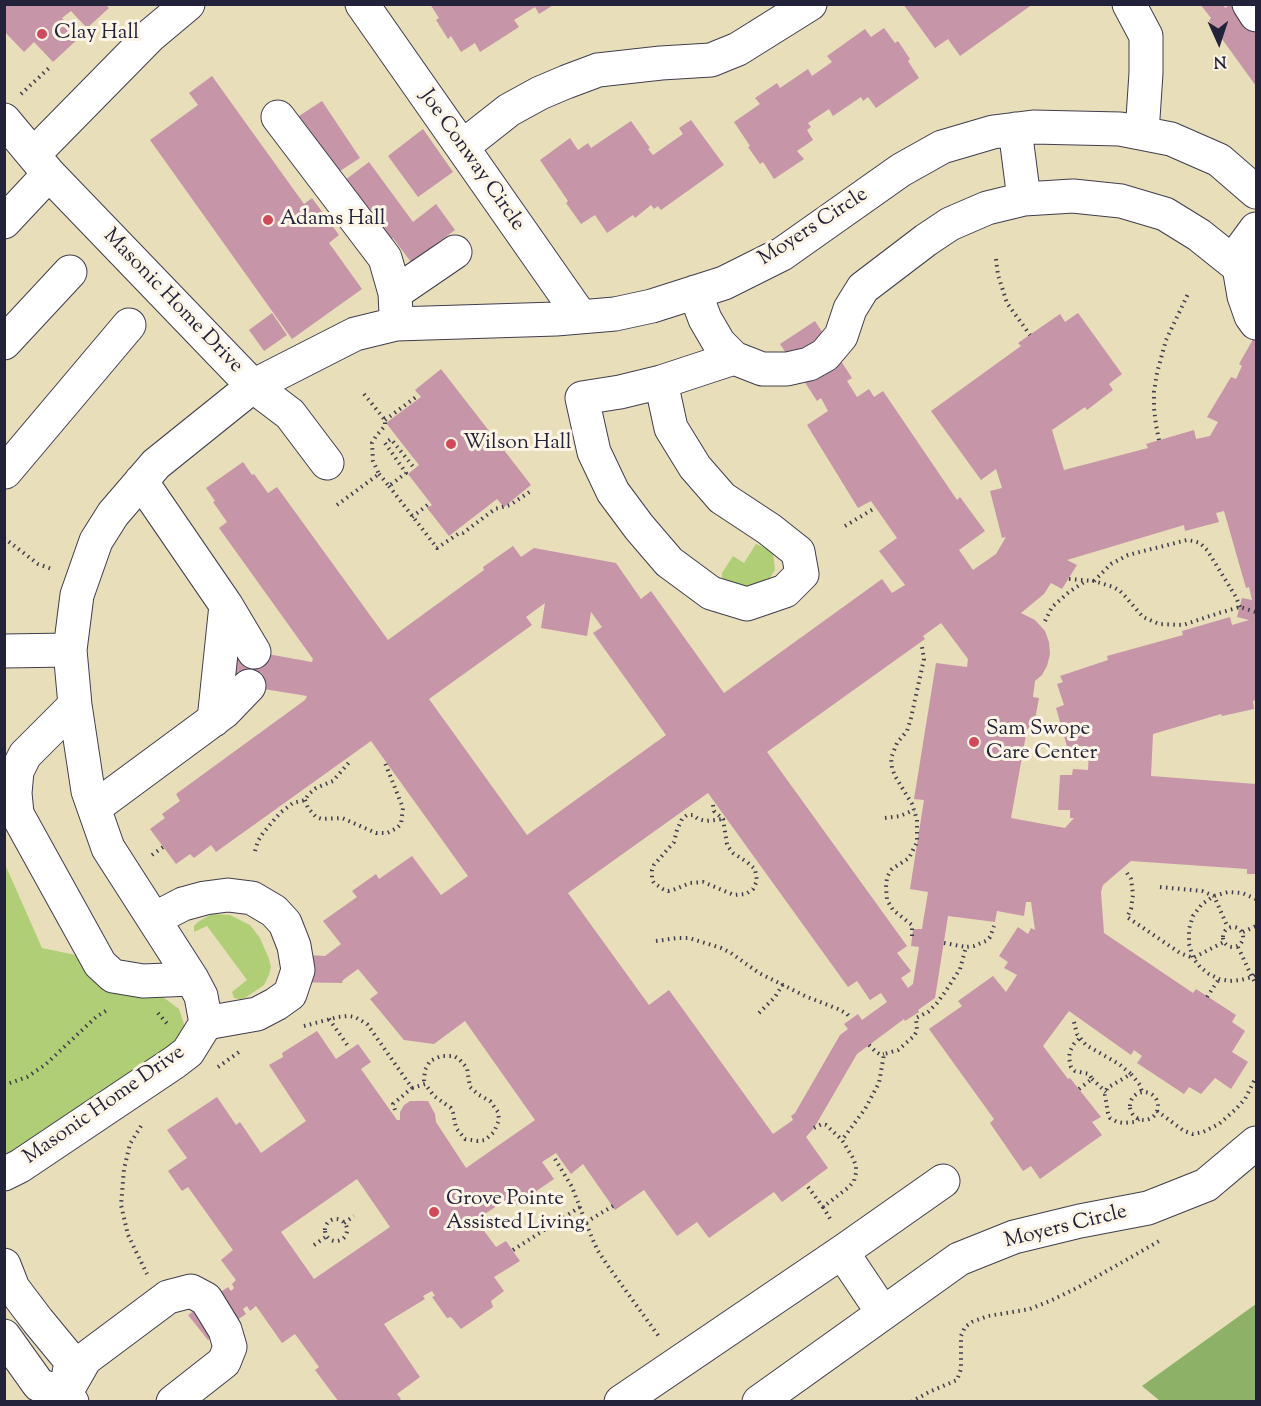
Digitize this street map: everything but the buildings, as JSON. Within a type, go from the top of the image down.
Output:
[{"type":"street","points":[[4,222],[41,164],[152,35],[188,4]]},
{"type":"street","name":"Joe Conway Circle","points":[[362,4],[581,317]]},
{"type":"street","points":[[462,147],[509,110],[566,82],[598,70],[711,60],[738,49],[810,4]]},
{"type":"street","points":[[1129,4],[1146,36],[1142,133]]},
{"type":"street","points":[[1249,4],[1257,15]]},
{"type":"street","name":"Masonic Home Drive","points":[[5,1177],[175,1062],[188,1052],[206,1023],[201,996],[192,979],[108,848],[88,791],[75,705],[70,650],[77,596],[96,541],[113,514],[156,464],[253,386],[41,164],[9,111]]},
{"type":"street","points":[[278,117],[385,258],[396,308]]},
{"type":"street","name":"Moyers Circle","points":[[253,386],[356,334],[396,308],[581,317],[652,306],[724,283],[782,254],[901,170],[942,147],[993,132],[1033,127],[1120,129],[1171,139],[1219,160],[1257,192]]},
{"type":"street","points":[[1015,129],[1024,199]]},
{"type":"street","points":[[695,292],[705,319],[718,343],[735,358],[762,369],[787,369],[809,364],[825,355],[841,336],[850,309],[863,288],[926,240],[950,224],[987,208],[1024,199],[1074,196],[1121,201],[1154,210],[1165,214],[1199,235],[1239,267]]},
{"type":"street","points":[[1257,229],[1242,248],[1239,267],[1244,296],[1251,316],[1257,323]]},
{"type":"street","points":[[396,308],[454,252]]},
{"type":"street","points":[[4,343],[70,272]]},
{"type":"street","points":[[4,471],[129,325]]},
{"type":"street","points":[[661,382],[671,428],[695,467],[722,498],[769,528],[798,552],[802,574],[785,591],[747,604],[711,593],[669,562],[639,527],[613,492],[594,452],[582,398],[661,382],[735,358]]},
{"type":"street","points":[[253,386],[290,414],[327,463]]},
{"type":"street","points":[[141,481],[226,605],[254,652]]},
{"type":"street","points":[[214,720],[226,605]]},
{"type":"street","points":[[4,651],[70,650]]},
{"type":"street","points":[[94,808],[214,720],[249,686]]},
{"type":"street","points":[[75,705],[25,755],[16,771],[17,814],[100,964],[113,976],[143,981],[192,979]]},
{"type":"street","points":[[154,919],[183,904],[228,895],[252,898],[274,911],[285,923],[294,946],[298,970],[290,994],[256,1014],[206,1023]]},
{"type":"street","name":"Moyers Circle","points":[[759,1401],[959,1259],[1014,1237],[1148,1208],[1206,1185],[1257,1143]]},
{"type":"street","points":[[621,1401],[843,1252],[943,1181]]},
{"type":"street","points":[[843,1252],[883,1313]]},
{"type":"street","points":[[4,1265],[13,1288],[71,1361],[69,1398]]},
{"type":"street","points":[[69,1398],[85,1359],[168,1297],[191,1291],[206,1299],[225,1330],[230,1347],[224,1362],[173,1401]]},
{"type":"street","points":[[4,1336],[39,1384],[69,1398]]},
{"type":"path","points":[[9,111],[49,68]]},
{"type":"path","points":[[996,259],[1007,303],[1030,335]]},
{"type":"path","points":[[1159,440],[1154,408],[1157,373],[1166,340],[1188,294]]},
{"type":"path","points":[[364,394],[385,420],[385,426],[372,443],[373,461],[379,474],[437,548],[463,533],[495,508],[510,505],[531,490]]},
{"type":"path","points":[[385,420],[416,397]]},
{"type":"path","points":[[389,486],[406,473],[385,442],[391,439],[415,468]]},
{"type":"path","points":[[337,505],[379,474]]},
{"type":"path","points":[[412,516],[430,503]]},
{"type":"path","points":[[845,526],[875,508]]},
{"type":"path","points":[[4,537],[38,564],[55,570]]},
{"type":"path","points":[[1094,581],[1111,564],[1128,555],[1187,540],[1193,541],[1200,543],[1207,550],[1240,607]]},
{"type":"path","points":[[1069,579],[1094,581],[1113,587],[1119,590],[1143,617],[1160,624],[1183,625],[1240,607],[1257,612]]},
{"type":"path","points":[[1045,621],[1052,607],[1087,580]]},
{"type":"path","points":[[912,936],[912,925],[893,910],[887,900],[886,887],[887,877],[892,868],[909,858],[916,842],[917,820],[912,804],[895,776],[891,758],[897,743],[908,731],[924,659],[922,647]]},
{"type":"path","points":[[255,851],[263,833],[274,819],[294,803],[305,800],[311,791],[333,781],[351,760]]},
{"type":"path","points":[[305,800],[308,808],[316,817],[342,818],[376,833],[387,833],[401,824],[403,808],[385,764]]},
{"type":"path","points":[[713,805],[716,814],[723,819],[729,848],[755,870],[757,881],[753,889],[746,894],[734,895],[703,882],[690,883],[668,891],[654,883],[652,870],[654,865],[674,842],[682,819],[687,815],[693,815],[698,819],[723,819]]},
{"type":"path","points":[[885,818],[900,816],[914,810]]},
{"type":"path","points":[[1127,873],[1131,879],[1133,894],[1131,909],[1127,917],[1180,953],[1193,958],[1224,942]]},
{"type":"path","points":[[1160,887],[1202,891],[1214,896],[1228,928]]},
{"type":"path","points":[[1257,899],[1242,893],[1228,892],[1214,896],[1202,904],[1193,916],[1189,929],[1189,944],[1193,958],[1209,974],[1230,981],[1257,974]]},
{"type":"path","points":[[944,943],[974,946],[990,937],[994,926]]},
{"type":"path","points":[[1243,932],[1257,926]]},
{"type":"path","points":[[1228,928],[1239,928],[1243,932],[1244,938],[1238,947],[1233,948],[1224,942],[1224,931],[1228,928]]},
{"type":"path","points":[[656,941],[689,938],[710,944],[731,953],[759,973],[805,996],[838,1009],[851,1019]]},
{"type":"path","points":[[869,1045],[881,1055],[898,1050],[914,1036],[917,1031],[916,1018],[928,1012],[950,986],[960,969],[966,947]]},
{"type":"path","points":[[1238,947],[1257,984]]},
{"type":"path","points":[[1207,997],[1219,979]]},
{"type":"path","points":[[759,1013],[775,997],[783,984]]},
{"type":"path","points":[[4,1085],[27,1077],[45,1065],[96,1017],[114,1007]]},
{"type":"path","points":[[301,1027],[343,1016],[355,1017],[367,1024],[412,1088]]},
{"type":"path","points":[[329,1019],[348,1046]]},
{"type":"path","points":[[1074,1022],[1077,1034],[1086,1045],[1119,1064],[1131,1074],[1140,1085],[1142,1092]]},
{"type":"path","points":[[1080,1038],[1070,1051],[1071,1067],[1075,1071],[1089,1074],[1106,1092]]},
{"type":"path","points":[[215,1069],[241,1050]]},
{"type":"path","points":[[842,1140],[862,1114],[879,1083],[884,1054]]},
{"type":"path","points":[[441,1056],[454,1056],[459,1059],[466,1068],[470,1087],[490,1101],[498,1112],[499,1120],[494,1132],[489,1137],[478,1141],[465,1138],[456,1128],[451,1108],[434,1096],[425,1084],[425,1070],[430,1061],[441,1056]]},
{"type":"path","points":[[1131,1074],[1107,1088],[1105,1101],[1110,1118],[1117,1122],[1134,1122],[1153,1116],[1158,1111],[1158,1103],[1149,1093],[1142,1092],[1135,1095],[1131,1101],[1130,1108],[1139,1119]]},
{"type":"path","points":[[1158,1111],[1184,1131],[1193,1134],[1203,1132],[1219,1124],[1235,1110],[1245,1099],[1257,1077]]},
{"type":"path","points":[[1079,1089],[1092,1079]]},
{"type":"path","points":[[396,1113],[393,1104],[412,1088],[425,1084]]},
{"type":"path","points":[[144,1122],[135,1134],[129,1150],[123,1175],[121,1205],[128,1235],[145,1271],[151,1278]]},
{"type":"path","points":[[808,1187],[823,1207],[849,1187],[856,1173],[853,1158],[842,1140],[826,1125],[814,1128]]},
{"type":"path","points":[[555,1159],[572,1187],[592,1238],[608,1266],[663,1342]]},
{"type":"path","points":[[586,1222],[613,1206]]},
{"type":"path","points":[[513,1251],[580,1207]]},
{"type":"path","points":[[344,1223],[354,1216]]},
{"type":"path","points":[[332,1219],[339,1219],[344,1223],[347,1229],[345,1236],[339,1240],[332,1240],[327,1236],[324,1230],[332,1219]]},
{"type":"path","points":[[314,1245],[327,1236]]},
{"type":"path","points":[[910,1401],[957,1380],[961,1369],[961,1336],[964,1327],[982,1317],[1030,1309],[1052,1300],[1161,1240]]},
{"type":"green space","points":[[756,544],[773,553],[775,570],[767,582],[749,587],[737,587],[725,581],[722,573],[733,556],[744,563]]},
{"type":"green space","points":[[4,862],[42,948],[80,956],[99,982],[163,997],[179,1009],[185,1027],[173,1046],[4,1161]]},
{"type":"green space","points":[[212,914],[230,915],[250,925],[260,938],[269,959],[271,967],[264,985],[245,998],[234,998],[232,992],[247,980],[207,926],[194,932],[194,926],[198,922]]},
{"type":"green space","points":[[1256,1304],[1256,1401],[1160,1401],[1142,1386]]},
{"type":"place","name":"Clay Hall","points":[[42,34]]},
{"type":"place","name":"Adams Hall","points":[[268,220]]},
{"type":"place","name":"Wilson Hall","points":[[451,444]]},
{"type":"place","name":"Sam Swope Care Center","points":[[974,742]]},
{"type":"place","name":"Grove Pointe Assisted Living","points":[[434,1212]]}]
